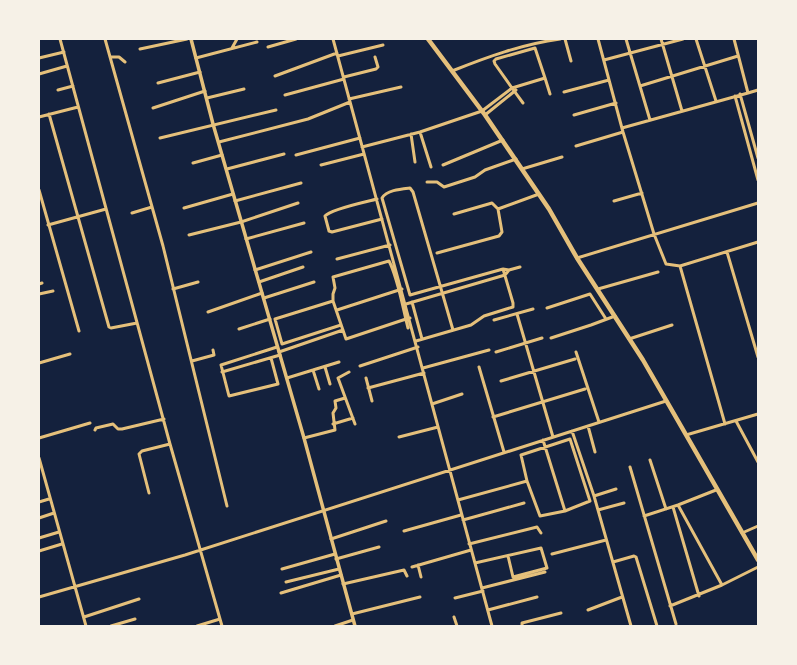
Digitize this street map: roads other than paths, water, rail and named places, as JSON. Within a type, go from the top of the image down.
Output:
[{"type":"main road","points":[[428,39],[484,113],[539,194],[577,258],[629,339],[758,560]]},
{"type":"street","points":[[60,39],[170,444],[222,626]]},
{"type":"street","points":[[105,39],[152,207],[192,361],[218,474],[227,506]]},
{"type":"street","points":[[140,49],[187,39]]},
{"type":"street","points":[[191,39],[213,124],[304,438],[355,626]]},
{"type":"street","points":[[232,48],[237,39]]},
{"type":"street","points":[[268,47],[296,39]]},
{"type":"street","points":[[333,39],[410,318],[461,515],[492,626]]},
{"type":"street","points":[[452,71],[488,57],[550,40],[560,39]]},
{"type":"street","points":[[565,39],[571,61]]},
{"type":"street","points":[[598,39],[622,130],[654,234],[666,264],[669,266],[680,266],[758,242]]},
{"type":"street","points":[[626,39],[650,120]]},
{"type":"street","points":[[661,39],[682,111]]},
{"type":"street","points":[[604,60],[683,39]]},
{"type":"street","points":[[696,39],[716,101]]},
{"type":"street","points":[[734,39],[748,93]]},
{"type":"street","points":[[196,58],[257,42]]},
{"type":"street","points":[[275,76],[338,54],[383,45]]},
{"type":"street","points":[[523,102],[494,63],[496,59],[535,48],[550,94]]},
{"type":"street","points":[[39,58],[64,52]]},
{"type":"street","points":[[640,86],[738,56]]},
{"type":"street","points":[[110,57],[118,57],[126,62]]},
{"type":"street","points":[[285,95],[376,69],[378,67],[375,57]]},
{"type":"street","points":[[39,74],[67,66]]},
{"type":"street","points":[[158,83],[200,72]]},
{"type":"street","points":[[484,113],[500,97],[512,88],[545,78]]},
{"type":"street","points":[[564,92],[609,80]]},
{"type":"street","points":[[58,90],[73,86]]},
{"type":"street","points":[[219,142],[308,119],[350,100],[401,87]]},
{"type":"street","points":[[362,147],[484,113],[503,101],[518,87]]},
{"type":"street","points":[[207,98],[244,89]]},
{"type":"street","points":[[576,146],[650,120],[758,90]]},
{"type":"street","points":[[153,108],[205,91]]},
{"type":"street","points":[[740,94],[758,158]]},
{"type":"street","points":[[735,96],[758,180]]},
{"type":"street","points":[[500,97],[503,101]]},
{"type":"street","points":[[574,115],[616,103]]},
{"type":"street","points":[[39,117],[78,107]]},
{"type":"street","points":[[160,138],[276,110]]},
{"type":"street","points":[[49,114],[109,328],[137,323]]},
{"type":"street","points":[[745,132],[750,130]]},
{"type":"street","points":[[420,132],[432,166]]},
{"type":"street","points":[[411,134],[415,162]]},
{"type":"street","points":[[296,155],[360,138]]},
{"type":"street","points":[[443,165],[503,140]]},
{"type":"street","points":[[751,154],[757,152]]},
{"type":"street","points":[[193,163],[222,154]]},
{"type":"street","points":[[227,169],[284,154]]},
{"type":"street","points":[[321,165],[364,154]]},
{"type":"street","points":[[522,169],[562,157]]},
{"type":"street","points":[[427,182],[437,182],[444,187],[475,177],[485,170],[516,159]]},
{"type":"street","points":[[235,201],[301,183]]},
{"type":"street","points":[[410,295],[382,203],[382,198],[384,194],[392,191],[410,188],[413,192],[442,286],[453,330]]},
{"type":"street","points":[[39,190],[79,331]]},
{"type":"street","points":[[614,201],[642,193]]},
{"type":"street","points":[[184,208],[233,194]]},
{"type":"street","points":[[498,209],[539,194]]},
{"type":"street","points":[[377,199],[341,209],[325,216],[329,231],[332,232],[382,219]]},
{"type":"street","points":[[189,235],[242,222],[298,203]]},
{"type":"street","points":[[437,253],[501,234],[498,209],[492,203],[454,214]]},
{"type":"street","points":[[577,258],[758,203]]},
{"type":"street","points":[[132,213],[152,207]]},
{"type":"street","points":[[48,225],[106,209]]},
{"type":"street","points":[[246,239],[304,223]]},
{"type":"street","points":[[338,259],[390,245]]},
{"type":"street","points":[[255,270],[311,252]]},
{"type":"street","points":[[727,252],[758,357]]},
{"type":"street","points":[[408,328],[406,319],[398,290],[390,263],[386,261],[333,277],[336,288],[333,294],[333,301],[346,339],[406,319],[410,318]]},
{"type":"street","points":[[404,297],[503,269],[509,270],[520,266]]},
{"type":"street","points":[[680,266],[725,424]]},
{"type":"street","points":[[259,282],[304,268]]},
{"type":"street","points":[[416,341],[474,324],[484,316],[513,307],[503,269]]},
{"type":"street","points":[[406,304],[505,275],[509,270]]},
{"type":"street","points":[[598,289],[658,272]]},
{"type":"street","points":[[173,289],[198,282]]},
{"type":"street","points":[[264,298],[314,282]]},
{"type":"street","points":[[337,310],[402,289]]},
{"type":"street","points":[[39,293],[53,291]]},
{"type":"street","points":[[208,312],[262,293]]},
{"type":"street","points":[[546,308],[590,294],[606,319]]},
{"type":"street","points":[[282,344],[275,320],[333,301]]},
{"type":"street","points":[[412,302],[422,339]]},
{"type":"street","points":[[494,320],[533,309]]},
{"type":"street","points":[[517,314],[553,437]]},
{"type":"street","points":[[551,338],[615,316]]},
{"type":"street","points":[[239,329],[270,320]]},
{"type":"street","points":[[271,358],[278,381],[277,384],[230,397],[220,367],[223,364],[342,325]]},
{"type":"street","points":[[629,339],[672,325]]},
{"type":"street","points":[[222,372],[271,358],[343,330]]},
{"type":"street","points":[[496,352],[542,338]]},
{"type":"street","points":[[360,366],[418,348]]},
{"type":"street","points":[[192,361],[214,355],[213,350]]},
{"type":"street","points":[[423,368],[489,350]]},
{"type":"street","points":[[576,352],[599,422]]},
{"type":"street","points":[[39,363],[70,354]]},
{"type":"street","points":[[501,381],[575,359]]},
{"type":"street","points":[[287,378],[339,362]]},
{"type":"street","points":[[324,367],[330,384]]},
{"type":"street","points":[[479,367],[504,452]]},
{"type":"street","points":[[313,370],[319,389]]},
{"type":"street","points":[[348,372],[338,378],[355,424]]},
{"type":"street","points":[[368,388],[424,373]]},
{"type":"street","points":[[366,378],[372,401]]},
{"type":"street","points":[[493,417],[585,389]]},
{"type":"street","points":[[432,404],[462,394]]},
{"type":"street","points":[[304,438],[334,430],[333,413],[336,408],[335,400],[345,398]]},
{"type":"street","points":[[39,597],[75,588],[200,549],[666,401]]},
{"type":"street","points":[[686,435],[758,414]]},
{"type":"street","points":[[333,424],[353,418]]},
{"type":"street","points":[[95,430],[96,428],[112,424],[122,430],[164,419]]},
{"type":"street","points":[[736,421],[758,462]]},
{"type":"street","points":[[39,438],[90,423]]},
{"type":"street","points":[[588,426],[595,452]]},
{"type":"street","points":[[399,437],[438,427]]},
{"type":"street","points":[[572,431],[594,496],[631,626]]},
{"type":"street","points":[[569,439],[572,440],[590,501],[565,511],[539,516],[527,481],[521,455],[545,447],[569,439]]},
{"type":"street","points":[[543,440],[565,511]]},
{"type":"street","points":[[148,493],[140,454],[142,451],[170,444]]},
{"type":"street","points":[[39,458],[49,499],[86,626]]},
{"type":"street","points":[[650,460],[666,509]]},
{"type":"street","points":[[630,467],[676,624]]},
{"type":"street","points":[[39,476],[44,475]]},
{"type":"street","points":[[458,500],[527,481]]},
{"type":"street","points":[[594,496],[616,489]]},
{"type":"street","points":[[644,516],[673,507],[716,490]]},
{"type":"street","points":[[39,502],[49,499]]},
{"type":"street","points":[[463,520],[524,503]]},
{"type":"street","points":[[598,510],[624,503]]},
{"type":"street","points":[[678,505],[722,585]]},
{"type":"street","points":[[673,507],[699,596]]},
{"type":"street","points":[[39,518],[54,513]]},
{"type":"street","points":[[404,531],[461,515]]},
{"type":"street","points":[[331,539],[386,521]]},
{"type":"street","points":[[742,533],[758,526]]},
{"type":"street","points":[[469,544],[537,527],[541,533]]},
{"type":"street","points":[[39,538],[59,532]]},
{"type":"street","points":[[552,554],[606,540]]},
{"type":"street","points":[[39,551],[62,544]]},
{"type":"street","points":[[336,559],[379,547]]},
{"type":"street","points":[[475,563],[542,548],[547,568],[513,577],[508,556]]},
{"type":"street","points":[[412,567],[471,550]]},
{"type":"street","points":[[282,569],[335,554]]},
{"type":"street","points":[[613,562],[634,556],[636,557],[657,626]]},
{"type":"street","points":[[418,565],[421,577]]},
{"type":"street","points":[[670,606],[699,596],[758,567]]},
{"type":"street","points":[[286,582],[339,569]]},
{"type":"street","points":[[343,584],[404,570],[407,576]]},
{"type":"street","points":[[455,598],[545,572]]},
{"type":"street","points":[[281,593],[341,575]]},
{"type":"street","points":[[352,614],[420,597]]},
{"type":"street","points":[[488,610],[538,597]]},
{"type":"street","points":[[588,610],[622,597]]},
{"type":"street","points":[[84,617],[139,599]]},
{"type":"street","points":[[522,626],[522,623],[561,613]]},
{"type":"street","points":[[454,616],[457,626]]},
{"type":"street","points":[[197,626],[220,618]]},
{"type":"street","points":[[111,626],[135,620]]},
{"type":"street","points":[[335,626],[353,620]]}]
